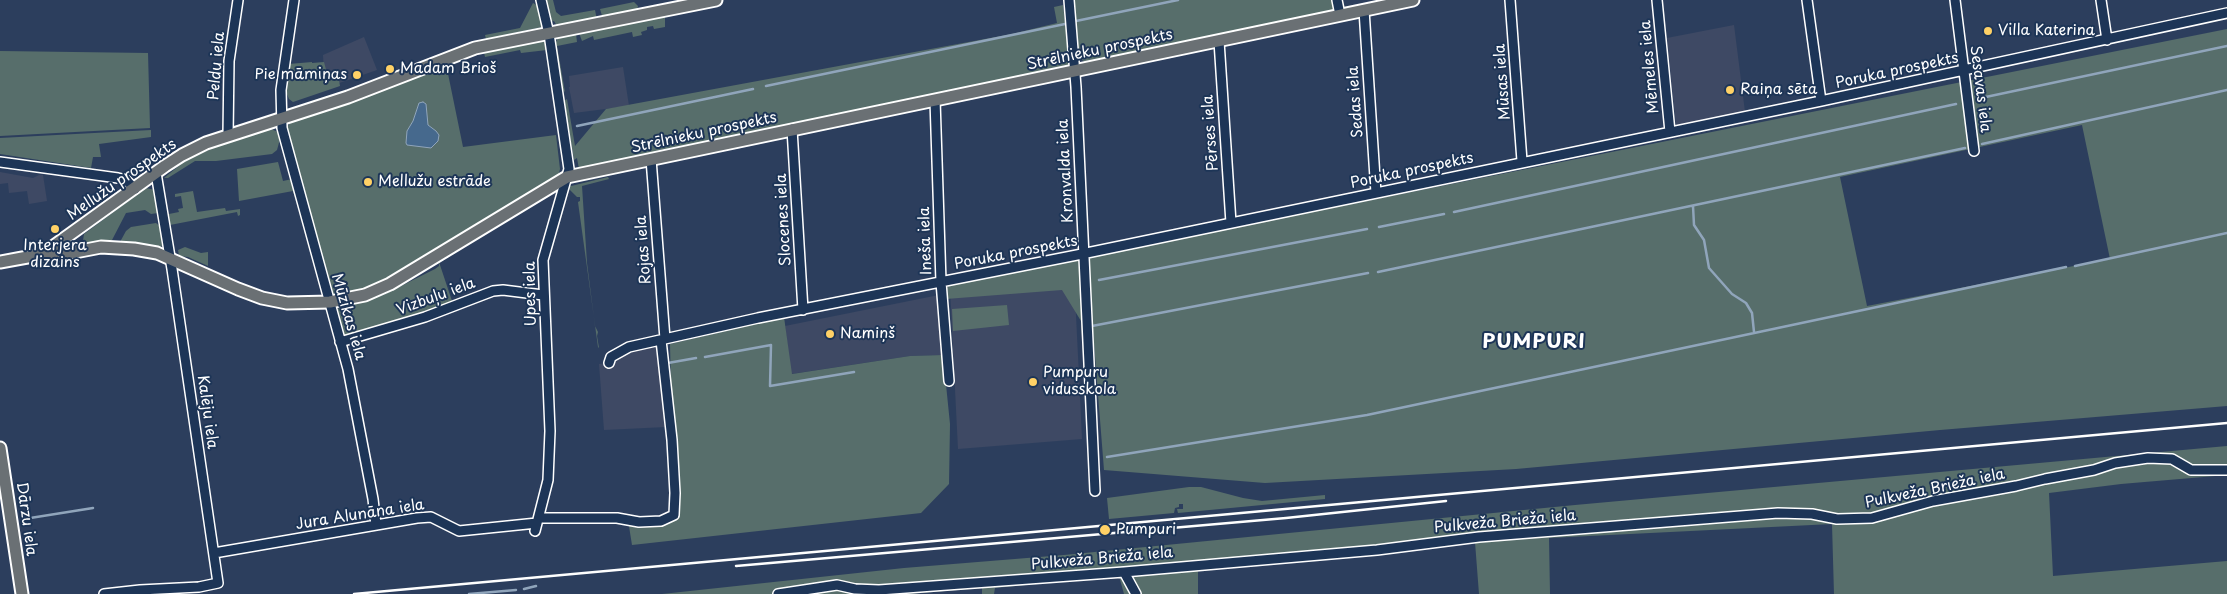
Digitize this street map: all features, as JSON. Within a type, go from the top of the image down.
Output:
[{"type":"main road","name":"Mellužu prospekts","points":[[0,262],[33,256],[51,248],[182,155],[206,143],[374,88],[475,48],[549,34],[691,2],[716,0]]},
{"type":"main road","name":"Strēlnieku prospekts","points":[[33,256],[44,258],[80,252],[90,248],[113,247],[158,253],[262,298],[287,303],[330,302],[365,295],[390,284],[567,177],[1413,0]]},
{"type":"main road","points":[[80,229],[78,238],[82,245],[90,248]]},
{"type":"main road","name":"Dārzu iela","points":[[0,448],[22,594]]},
{"type":"street","name":"Peldu iela","points":[[228,136],[229,61],[238,0]]},
{"type":"street","name":"Mūzikas iela","points":[[294,0],[281,90],[281,118],[288,155],[330,302],[357,410],[376,525]]},
{"type":"street","name":"Upes iela","points":[[537,524],[548,480],[550,431],[543,295],[544,253],[569,169],[549,34],[540,0]]},
{"type":"street","name":"Kronvalda iela","points":[[1069,0],[1075,70],[1095,490]]},
{"type":"street","points":[[1337,0],[1340,15]]},
{"type":"street","name":"Mūsas iela","points":[[1510,0],[1522,162]]},
{"type":"street","name":"Mēmeles iela","points":[[1657,0],[1670,132]]},
{"type":"street","points":[[1807,0],[1821,101]]},
{"type":"street","name":"Sesavas iela","points":[[1955,0],[1974,151]]},
{"type":"street","points":[[2101,0],[2107,40]]},
{"type":"street","name":"Sedas iela","points":[[1364,10],[1376,193]]},
{"type":"street","name":"Poruka prospekts","points":[[608,363],[611,357],[621,350],[663,340],[1965,71],[2227,13]]},
{"type":"street","name":"Pērses iela","points":[[1219,41],[1230,223]]},
{"type":"street","name":"Ineša iela","points":[[935,100],[940,282],[949,381]]},
{"type":"street","name":"Slocenes iela","points":[[792,130],[803,310]]},
{"type":"street","name":"Rojas iela","points":[[651,159],[663,340],[672,440],[675,493],[674,516]]},
{"type":"street","points":[[0,162],[118,178],[126,180],[135,189]]},
{"type":"street","name":"Kalēju iela","points":[[104,594],[199,587],[218,583],[169,245],[156,173]]},
{"type":"street","points":[[158,253],[165,250],[169,245]]},
{"type":"street","name":"Vizbuļu iela","points":[[340,342],[426,318],[493,291],[503,290],[543,295]]},
{"type":"street","name":"Pulkveža Brieža iela","points":[[778,594],[838,585],[855,589],[879,590],[1124,572],[1376,550],[1479,537],[1778,513],[1812,514],[1837,519],[1872,518],[1933,501],[2016,486],[2045,478],[2148,458],[2172,459],[2191,470],[2227,470]]},
{"type":"street","name":"Jura Alunāna iela","points":[[214,553],[431,517],[459,531],[617,518],[639,522],[661,521],[674,516]]},
{"type":"street","points":[[1124,572],[1136,594]]},
{"type":"shaded area","name":"Raiņa sēta","points":[[1734,25],[1745,112],[1676,125],[1667,38]]},
{"type":"shaded area","points":[[364,37],[377,70],[325,88],[323,55]]},
{"type":"shaded area","points":[[623,67],[629,106],[574,113],[569,76]]},
{"type":"shaded area","points":[[423,102],[426,104],[428,125],[439,135],[438,141],[431,148],[407,145],[406,143],[407,131],[413,121],[419,103]]},
{"type":"shaded area","points":[[0,172],[33,178],[43,175],[47,201],[29,204],[27,191],[9,193],[8,183],[0,184]]},
{"type":"shaded area","points":[[1074,274],[1082,439],[958,449],[950,289]]},
{"type":"shaded area","points":[[939,295],[943,355],[910,356],[791,374],[785,326]]},
{"type":"shaded area","points":[[659,346],[666,427],[604,430],[599,364],[614,362],[615,356]]},
{"type":"green space","points":[[545,0],[553,0],[556,12],[561,16],[595,10],[597,20],[557,26],[554,21],[549,22]]},
{"type":"green space","points":[[1073,0],[1333,0],[1333,8],[1332,12],[1088,63],[1082,60],[1077,53]]},
{"type":"green space","points":[[634,2],[638,6],[637,12],[603,19],[600,9]]},
{"type":"green space","points":[[533,3],[540,7],[542,27],[486,39],[485,35],[520,28]]},
{"type":"green space","points":[[1063,5],[1070,63],[1066,68],[579,169],[577,158],[574,160],[564,101],[567,99],[575,146],[606,109],[1012,34],[1057,23],[1054,7]]},
{"type":"green space","points":[[665,15],[665,27],[654,29],[653,26],[647,27],[647,30],[641,32],[642,35],[633,37],[632,32],[594,40],[593,36],[582,41],[579,33]]},
{"type":"green space","points":[[2227,29],[2227,406],[1516,469],[1265,483],[1104,470],[1093,331],[1086,328],[1085,353],[1083,355],[1081,321],[1062,290],[946,299],[946,290],[949,285]],"holes":[[[2082,125],[2110,259],[1867,306],[1840,177]]]},
{"type":"green space","points":[[576,34],[577,42],[557,46],[565,92],[562,89],[555,45],[558,37]]},
{"type":"green space","points":[[542,40],[546,43],[547,50],[521,53],[520,50],[485,57],[484,52]]},
{"type":"green space","points":[[0,51],[148,53],[150,128],[0,136]]},
{"type":"green space","points":[[324,62],[328,77],[338,74],[340,86],[293,102],[289,99],[285,89],[289,64]]},
{"type":"green space","points":[[446,64],[463,147],[556,135],[560,169],[558,177],[389,280],[344,295],[334,295],[330,290],[288,137],[287,127],[292,120],[384,89]]},
{"type":"green space","points":[[269,128],[278,132],[280,139],[277,150],[272,154],[216,161],[195,161],[168,178],[164,178],[186,160],[215,147]]},
{"type":"green space","points":[[151,130],[151,137],[99,144],[101,157],[93,157],[91,168],[0,154],[0,138]]},
{"type":"green space","points":[[278,162],[283,181],[292,179],[297,196],[296,200],[293,191],[239,201],[237,169]]},
{"type":"green space","points":[[608,177],[609,179],[582,186],[587,263],[594,317],[578,202],[580,197],[577,197],[567,187]]},
{"type":"green space","points":[[146,188],[155,190],[158,213],[151,214],[145,210],[126,213],[112,240],[89,243],[83,241],[84,234]]},
{"type":"green space","points":[[193,191],[197,212],[225,208],[226,211],[240,209],[240,215],[238,216],[237,212],[170,225],[169,214],[179,212],[178,209],[183,208],[181,196],[175,197],[175,194]]},
{"type":"green space","points":[[156,223],[161,227],[162,246],[159,248],[120,242],[126,231],[131,227]]},
{"type":"green space","points":[[185,247],[201,253],[208,252],[208,266],[188,257],[179,256],[178,250]]},
{"type":"green space","points":[[439,262],[452,301],[490,289],[446,307],[349,337],[343,335],[337,309],[383,295],[435,269],[439,266]]},
{"type":"green space","points":[[1007,305],[1009,325],[953,331],[952,309]]},
{"type":"green space","points":[[784,317],[792,374],[910,356],[943,355],[950,424],[949,484],[921,513],[632,545],[628,520],[674,515],[670,344]]},
{"type":"green space","points":[[595,326],[598,332],[599,348],[598,347]]},
{"type":"green space","points":[[2227,446],[2227,475],[2121,484],[2049,493],[2053,576],[2227,561],[2227,594],[1834,594],[1832,524],[1549,538],[1550,594],[1479,594],[1475,542],[1198,569],[1198,594],[1124,594],[1119,576],[995,588],[994,594],[982,594],[982,588],[909,594],[662,594],[904,568],[1064,555],[1575,505]]},
{"type":"green space","points":[[1201,487],[1262,501],[1325,495],[1325,499],[1178,513],[1177,509],[1183,509],[1183,504],[1179,504],[1179,507],[1175,508],[1174,513],[1109,519],[1107,498]]},
{"type":"waterway","points":[[1076,21],[1178,0]]},
{"type":"waterway","points":[[766,86],[1065,24]]},
{"type":"waterway","points":[[1981,98],[2227,46]]},
{"type":"waterway","points":[[577,126],[753,89]]},
{"type":"waterway","points":[[1982,144],[2227,90]]},
{"type":"waterway","points":[[1454,212],[1956,104]]},
{"type":"waterway","points":[[1378,272],[1965,148]]},
{"type":"waterway","points":[[1693,206],[1694,225],[1704,240],[1709,268],[1732,294],[1746,303],[1752,313],[1754,332]]},
{"type":"waterway","points":[[1379,227],[1444,214]]},
{"type":"waterway","points":[[1099,280],[1367,229]]},
{"type":"waterway","points":[[2075,266],[2227,233]]},
{"type":"waterway","points":[[1107,457],[1367,415],[2066,267]]},
{"type":"waterway","points":[[1092,326],[1368,273]]},
{"type":"waterway","points":[[705,357],[771,345],[770,386],[854,372]]},
{"type":"waterway","points":[[668,363],[696,358]]},
{"type":"waterway","points":[[24,519],[93,508]]},
{"type":"waterway","points":[[524,589],[536,586]]},
{"type":"waterway","points":[[469,594],[516,590]]},
{"type":"railway","points":[[354,594],[2227,423]]},
{"type":"railway","points":[[736,566],[1286,518],[1446,501]]},
{"type":"place","name":"Villa Katerina","points":[[1988,31]]},
{"type":"place","name":"Madam Brioš","points":[[390,69]]},
{"type":"place","name":"Pie māmiņas","points":[[357,75]]},
{"type":"place","name":"Raiņa sēta","points":[[1730,90]]},
{"type":"place","name":"Mellužu estrāde","points":[[368,182]]},
{"type":"place","name":"Interjera dizains","points":[[55,229]]},
{"type":"place","name":"Namiņš","points":[[830,334]]},
{"type":"place","name":"Pumpuru vidusskola","points":[[1033,382]]},
{"type":"place","name":"Pumpuri","points":[[1105,530]]},
{"type":"district","name":"PUMPURI","points":[[1534,342]]}]
